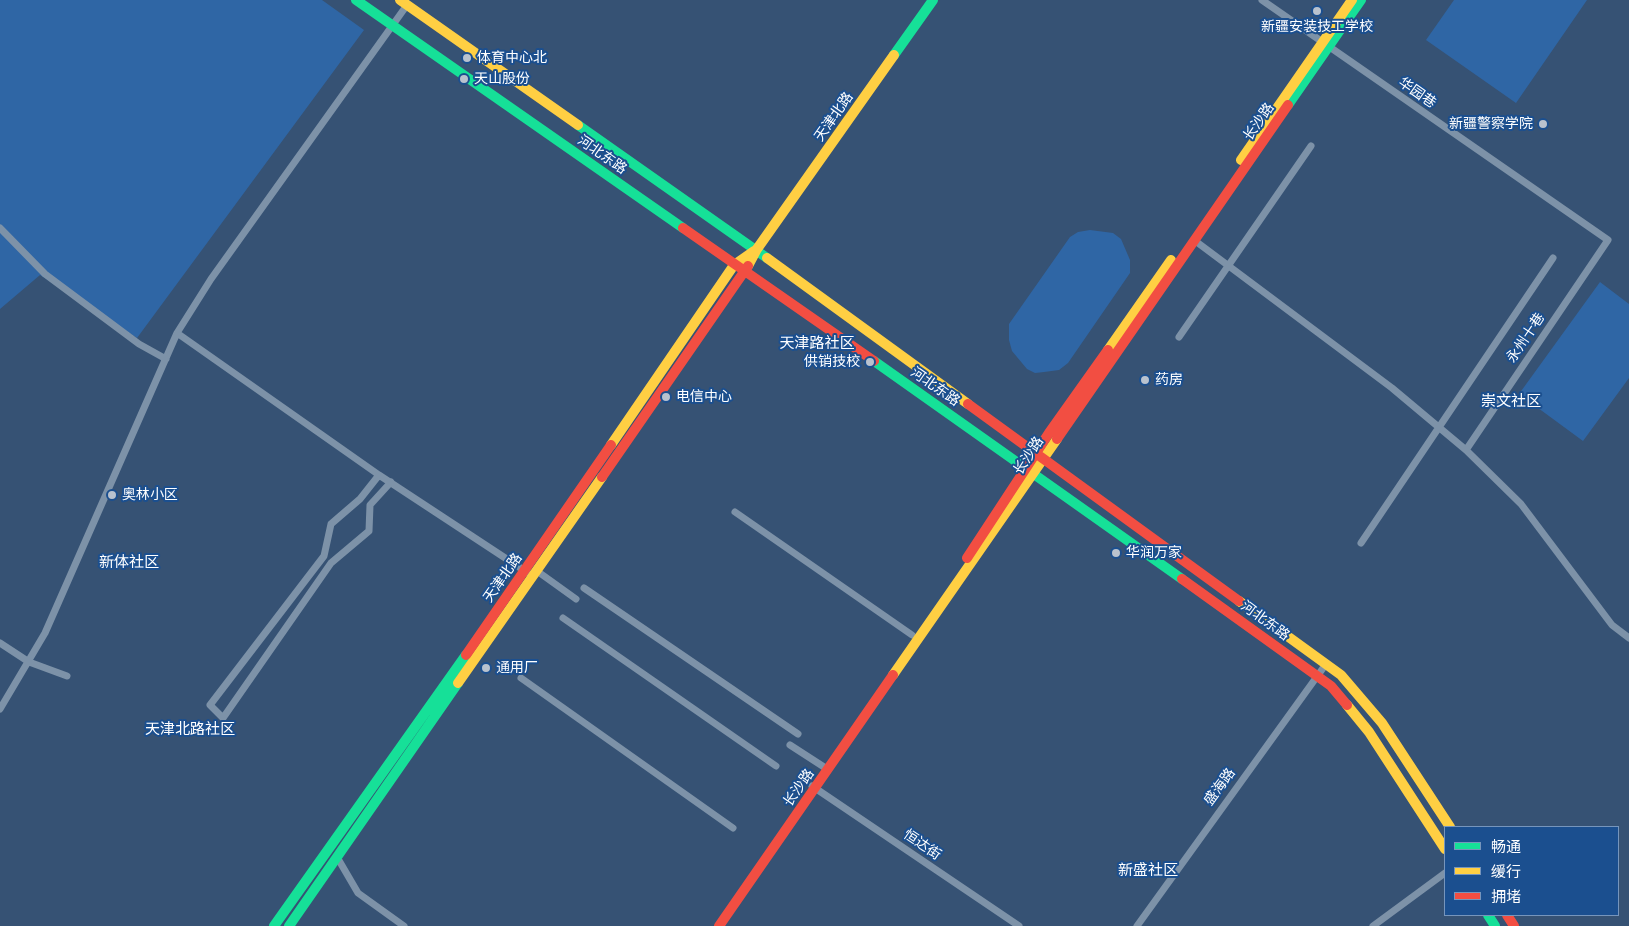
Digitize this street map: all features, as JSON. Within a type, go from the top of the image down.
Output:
[{"type":"street","name":"河北东路","points":[[356,0],[1031,471],[1332,686],[1369,732],[1444,847]]},
{"type":"street","name":"天津北路","points":[[274,926],[531,572],[745,271],[756,250],[933,0]]},
{"type":"street","name":"华园巷","points":[[1262,0],[1608,240]]},
{"type":"street","name":"长沙路","points":[[1040,455],[1194,240],[1326,44],[1352,0]]},
{"type":"street","name":"长沙路","points":[[719,926],[1031,471],[1040,455],[1326,44],[1361,0]]},
{"type":"street","points":[[0,709],[45,633],[177,333],[211,279],[392,25],[403,2],[756,250],[1341,675],[1382,723],[1449,826]]},
{"type":"street","points":[[1179,338],[1311,146]]},
{"type":"street","points":[[0,228],[45,274],[139,344],[166,359]]},
{"type":"street","points":[[1194,240],[1392,388],[1466,450],[1521,504],[1612,625],[1629,638]]},
{"type":"street","name":"永州十巷","points":[[1466,450],[1608,240]]},
{"type":"street","name":"天津北路","points":[[289,926],[531,572],[734,265],[756,250]]},
{"type":"street","points":[[1361,544],[1438,426],[1553,258]]},
{"type":"street","points":[[177,333],[379,475],[576,599]]},
{"type":"street","name":"长沙路","points":[[712,926],[814,787],[824,767],[912,636],[1031,471]]},
{"type":"street","points":[[379,475],[360,499],[331,524],[324,556],[210,706],[222,718],[331,563],[369,531],[370,505],[391,482]]},
{"type":"street","points":[[735,512],[912,636]]},
{"type":"street","points":[[584,588],[798,734]]},
{"type":"street","points":[[563,618],[776,766]]},
{"type":"street","points":[[0,644],[29,662],[68,676]]},
{"type":"street","name":"盛海路","points":[[1137,926],[1326,664]]},
{"type":"street","points":[[521,678],[734,828]]},
{"type":"street","points":[[790,745],[824,767]]},
{"type":"street","name":"恒达街","points":[[814,787],[1019,926]]},
{"type":"street","points":[[337,857],[358,893],[404,926]]},
{"type":"street","points":[[1373,926],[1444,874]]},
{"type":"shaded area","points":[[0,0],[322,0],[364,30],[137,338],[40,275],[0,309]]},
{"type":"shaded area","points":[[1454,0],[1587,0],[1516,103],[1426,40]]},
{"type":"shaded area","points":[[1090,230],[1113,233],[1121,239],[1130,260],[1130,273],[1068,363],[1059,370],[1035,373],[1027,369],[1012,351],[1009,340],[1009,324],[1070,237],[1078,232]]},
{"type":"shaded area","points":[[1600,282],[1629,304],[1629,378],[1583,441],[1519,394]]},
{"type":"traffic: fast","points":[[356,0],[683,228]]},
{"type":"traffic: fast","points":[[894,55],[933,0]]},
{"type":"traffic: fast","points":[[1288,105],[1361,0]]},
{"type":"traffic: fast","points":[[578,125],[767,258]]},
{"type":"traffic: fast","points":[[874,361],[1182,579]]},
{"type":"traffic: fast","points":[[274,926],[466,655]]},
{"type":"traffic: fast","points":[[289,926],[458,683]]},
{"type":"traffic: fast","points":[[1489,916],[1495,926]]},
{"type":"traffic: slow","points":[[400,0],[578,125]]},
{"type":"traffic: slow","points":[[1241,160],[1352,0]]},
{"type":"traffic: slow","points":[[748,266],[757,249],[894,55]]},
{"type":"traffic: slow","points":[[611,445],[734,265],[754,251]]},
{"type":"traffic: slow","points":[[767,258],[968,404]]},
{"type":"traffic: slow","points":[[1108,350],[1171,260]]},
{"type":"traffic: slow","points":[[893,675],[1057,439]]},
{"type":"traffic: slow","points":[[458,683],[602,477]]},
{"type":"traffic: slow","points":[[1239,601],[1341,675],[1382,723],[1449,826]]},
{"type":"traffic: slow","points":[[1347,705],[1369,732],[1444,847]]},
{"type":"traffic: jam","points":[[1057,439],[1288,105]]},
{"type":"traffic: jam","points":[[683,228],[874,361]]},
{"type":"traffic: jam","points":[[602,477],[748,266]]},
{"type":"traffic: jam","points":[[967,558],[1049,433],[1108,350]]},
{"type":"traffic: jam","points":[[968,404],[1239,601]]},
{"type":"traffic: jam","points":[[466,655],[611,445]]},
{"type":"traffic: jam","points":[[1182,579],[1331,686],[1347,705]]},
{"type":"traffic: jam","points":[[719,926],[893,675]]},
{"type":"traffic: jam","points":[[1508,916],[1514,926]]},
{"type":"place","name":"新疆安装技工学校","points":[[1317,11]]},
{"type":"place","name":"体育中心北","points":[[467,58]]},
{"type":"place","name":"天山股份","points":[[464,79]]},
{"type":"place","name":"新疆警察学院","points":[[1543,124]]},
{"type":"place","name":"供销技校","points":[[870,362]]},
{"type":"place","name":"药房","points":[[1145,380]]},
{"type":"place","name":"电信中心","points":[[666,397]]},
{"type":"place","name":"奥林小区","points":[[112,495]]},
{"type":"place","name":"华润万家","points":[[1116,553]]},
{"type":"place","name":"通用厂","points":[[486,668]]},
{"type":"district","name":"天津路社区","points":[[817,344]]},
{"type":"district","name":"崇文社区","points":[[1511,402]]},
{"type":"district","name":"新体社区","points":[[129,563]]},
{"type":"district","name":"天津北路社区","points":[[190,730]]},
{"type":"district","name":"新盛社区","points":[[1148,871]]}]
